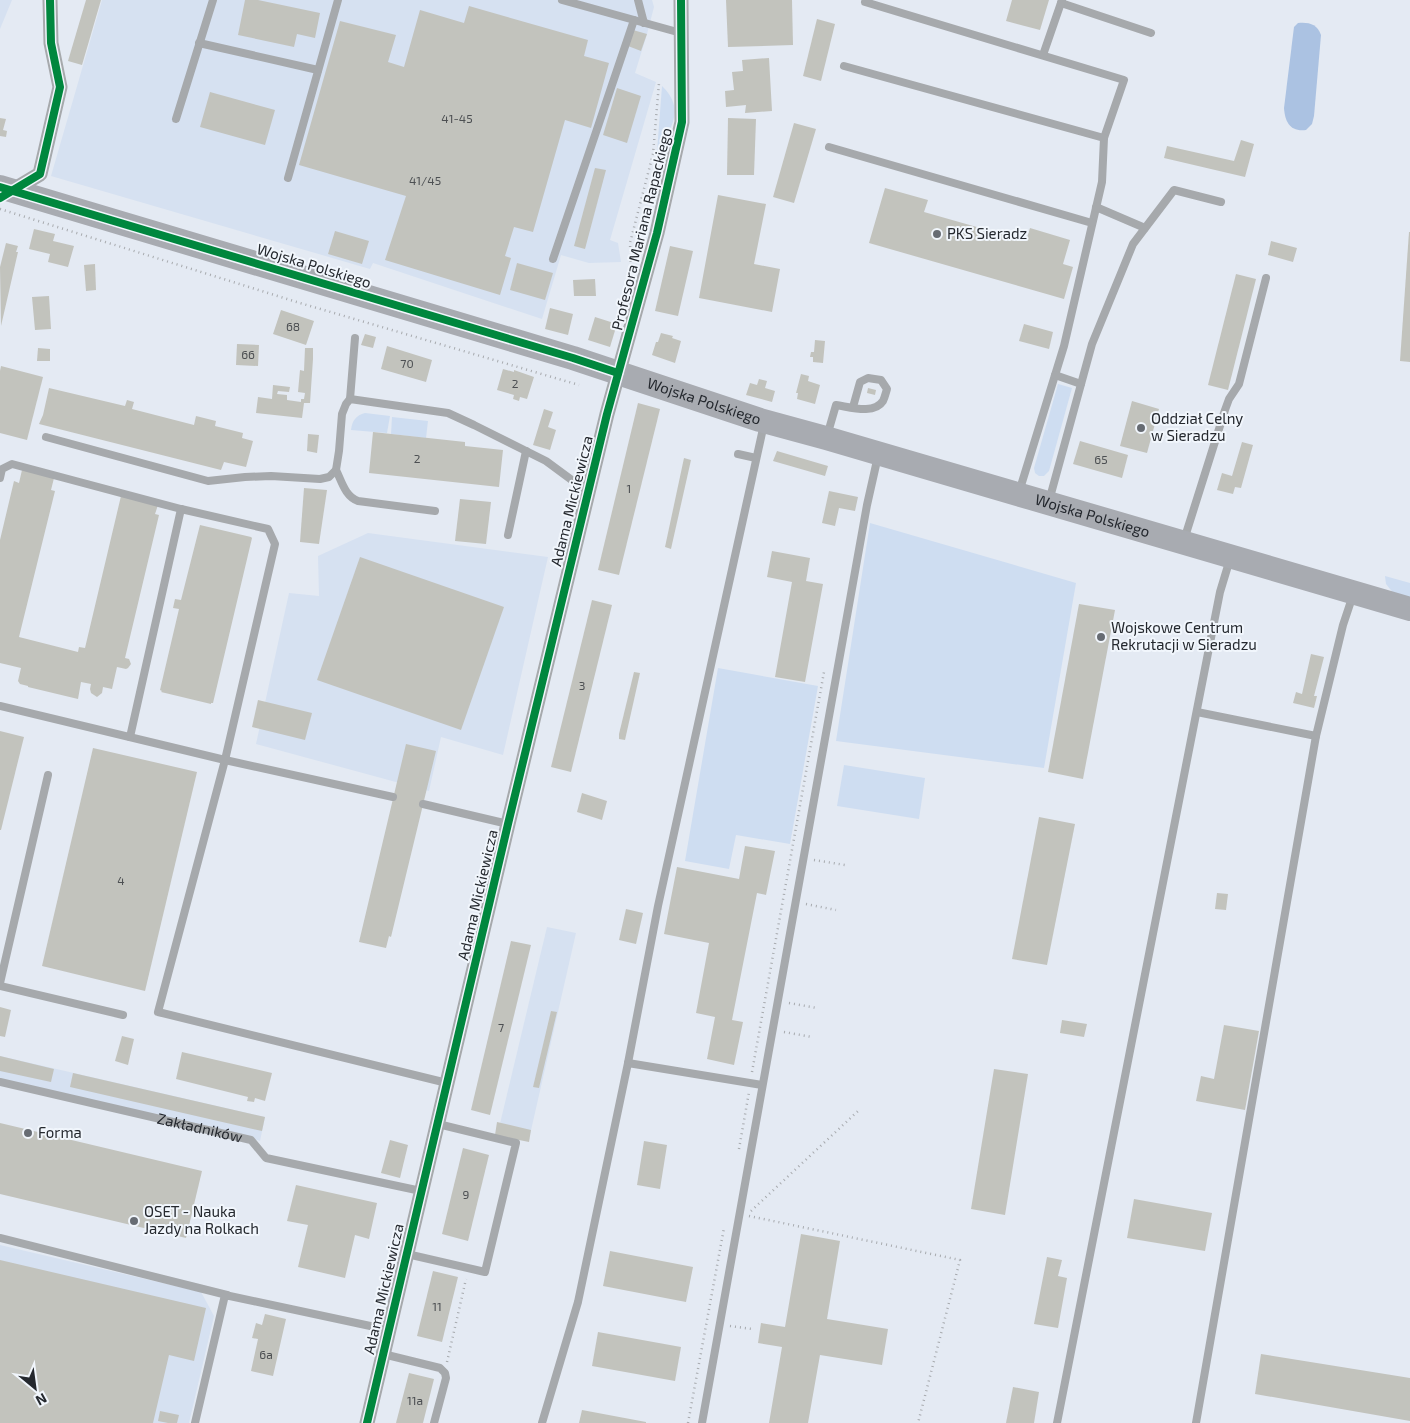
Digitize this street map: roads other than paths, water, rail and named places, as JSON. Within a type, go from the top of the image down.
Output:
[{"type":"main road","name":"Wojska Polskiego","points":[[0,187],[573,358],[765,421],[1410,609]]},
{"type":"street","points":[[0,198],[40,174],[60,87],[51,43],[50,0]]},
{"type":"street","name":"Profesora Mariana Rapackiego","points":[[618,373],[657,234],[682,122],[681,0]]},
{"type":"street","name":"Adama Mickiewicza","points":[[367,1423],[606,414],[618,373]]},
{"type":"lane","points":[[176,119],[214,0]]},
{"type":"lane","points":[[288,178],[338,0]]},
{"type":"lane","points":[[562,0],[681,33]]},
{"type":"lane","points":[[638,0],[644,23]]},
{"type":"lane","points":[[1043,55],[1061,1],[1151,33]]},
{"type":"lane","points":[[865,2],[1124,80],[1104,138],[1102,182],[1064,346],[1018,495]]},
{"type":"lane","points":[[553,260],[634,20]]},
{"type":"lane","points":[[199,43],[318,70]]},
{"type":"lane","points":[[844,66],[1104,138]]},
{"type":"lane","points":[[829,147],[1092,223]]},
{"type":"lane","points":[[1048,504],[1092,344],[1133,244],[1174,190],[1221,202]]},
{"type":"lane","points":[[1096,207],[1145,228]]},
{"type":"lane","points":[[1183,543],[1225,410],[1229,399],[1239,384],[1266,278]]},
{"type":"lane","points":[[355,338],[350,399],[342,414],[336,470],[348,494],[358,502],[435,511]]},
{"type":"lane","points":[[1055,374],[1081,384]]},
{"type":"lane","points":[[826,438],[836,405],[866,409],[876,408],[884,400],[887,389],[881,380],[868,378],[860,382],[853,407]]},
{"type":"lane","points":[[350,399],[448,413],[546,461],[588,492]]},
{"type":"lane","points":[[542,1423],[578,1302],[628,1063],[658,906],[765,421]]},
{"type":"lane","points":[[46,437],[208,482],[271,476],[320,479],[329,477],[336,470]]},
{"type":"lane","points":[[508,535],[526,451]]},
{"type":"lane","points":[[738,454],[756,458]]},
{"type":"lane","points":[[702,1423],[868,500],[878,454]]},
{"type":"lane","points":[[0,478],[2,469],[12,464],[180,509],[268,529],[276,544],[225,760],[158,1012],[448,1083]]},
{"type":"lane","points":[[130,737],[180,509]]},
{"type":"lane","points":[[1057,1423],[1220,592],[1231,557]]},
{"type":"lane","points":[[1196,1423],[1316,736],[1343,625],[1354,592]]},
{"type":"lane","points":[[0,706],[393,798]]},
{"type":"lane","points":[[1197,712],[1316,736]]},
{"type":"lane","points":[[48,775],[0,985],[123,1015]]},
{"type":"lane","points":[[422,804],[508,824]]},
{"type":"lane","points":[[628,1063],[762,1086]]},
{"type":"lane","name":"Zakładników","points":[[0,1082],[251,1140],[266,1158],[421,1191]]},
{"type":"lane","points":[[407,1254],[485,1272],[516,1142],[438,1124]]},
{"type":"lane","points":[[0,1238],[228,1295],[389,1330]]},
{"type":"lane","points":[[195,1423],[225,1295],[228,1295]]},
{"type":"lane","points":[[383,1354],[440,1368],[445,1373],[446,1378],[434,1423]]},
{"type":"place","name":"PKS Sieradz","points":[[937,234]]},
{"type":"place","name":"Oddział Celny w Sieradzu","points":[[1141,428]]},
{"type":"place","name":"Wojskowe Centrum Rekrutacji w Sieradzu","points":[[1101,637]]},
{"type":"place","name":"Forma","points":[[28,1133]]},
{"type":"place","name":"OSET - Nauka Jazdy na Rolkach","points":[[134,1221]]}]
